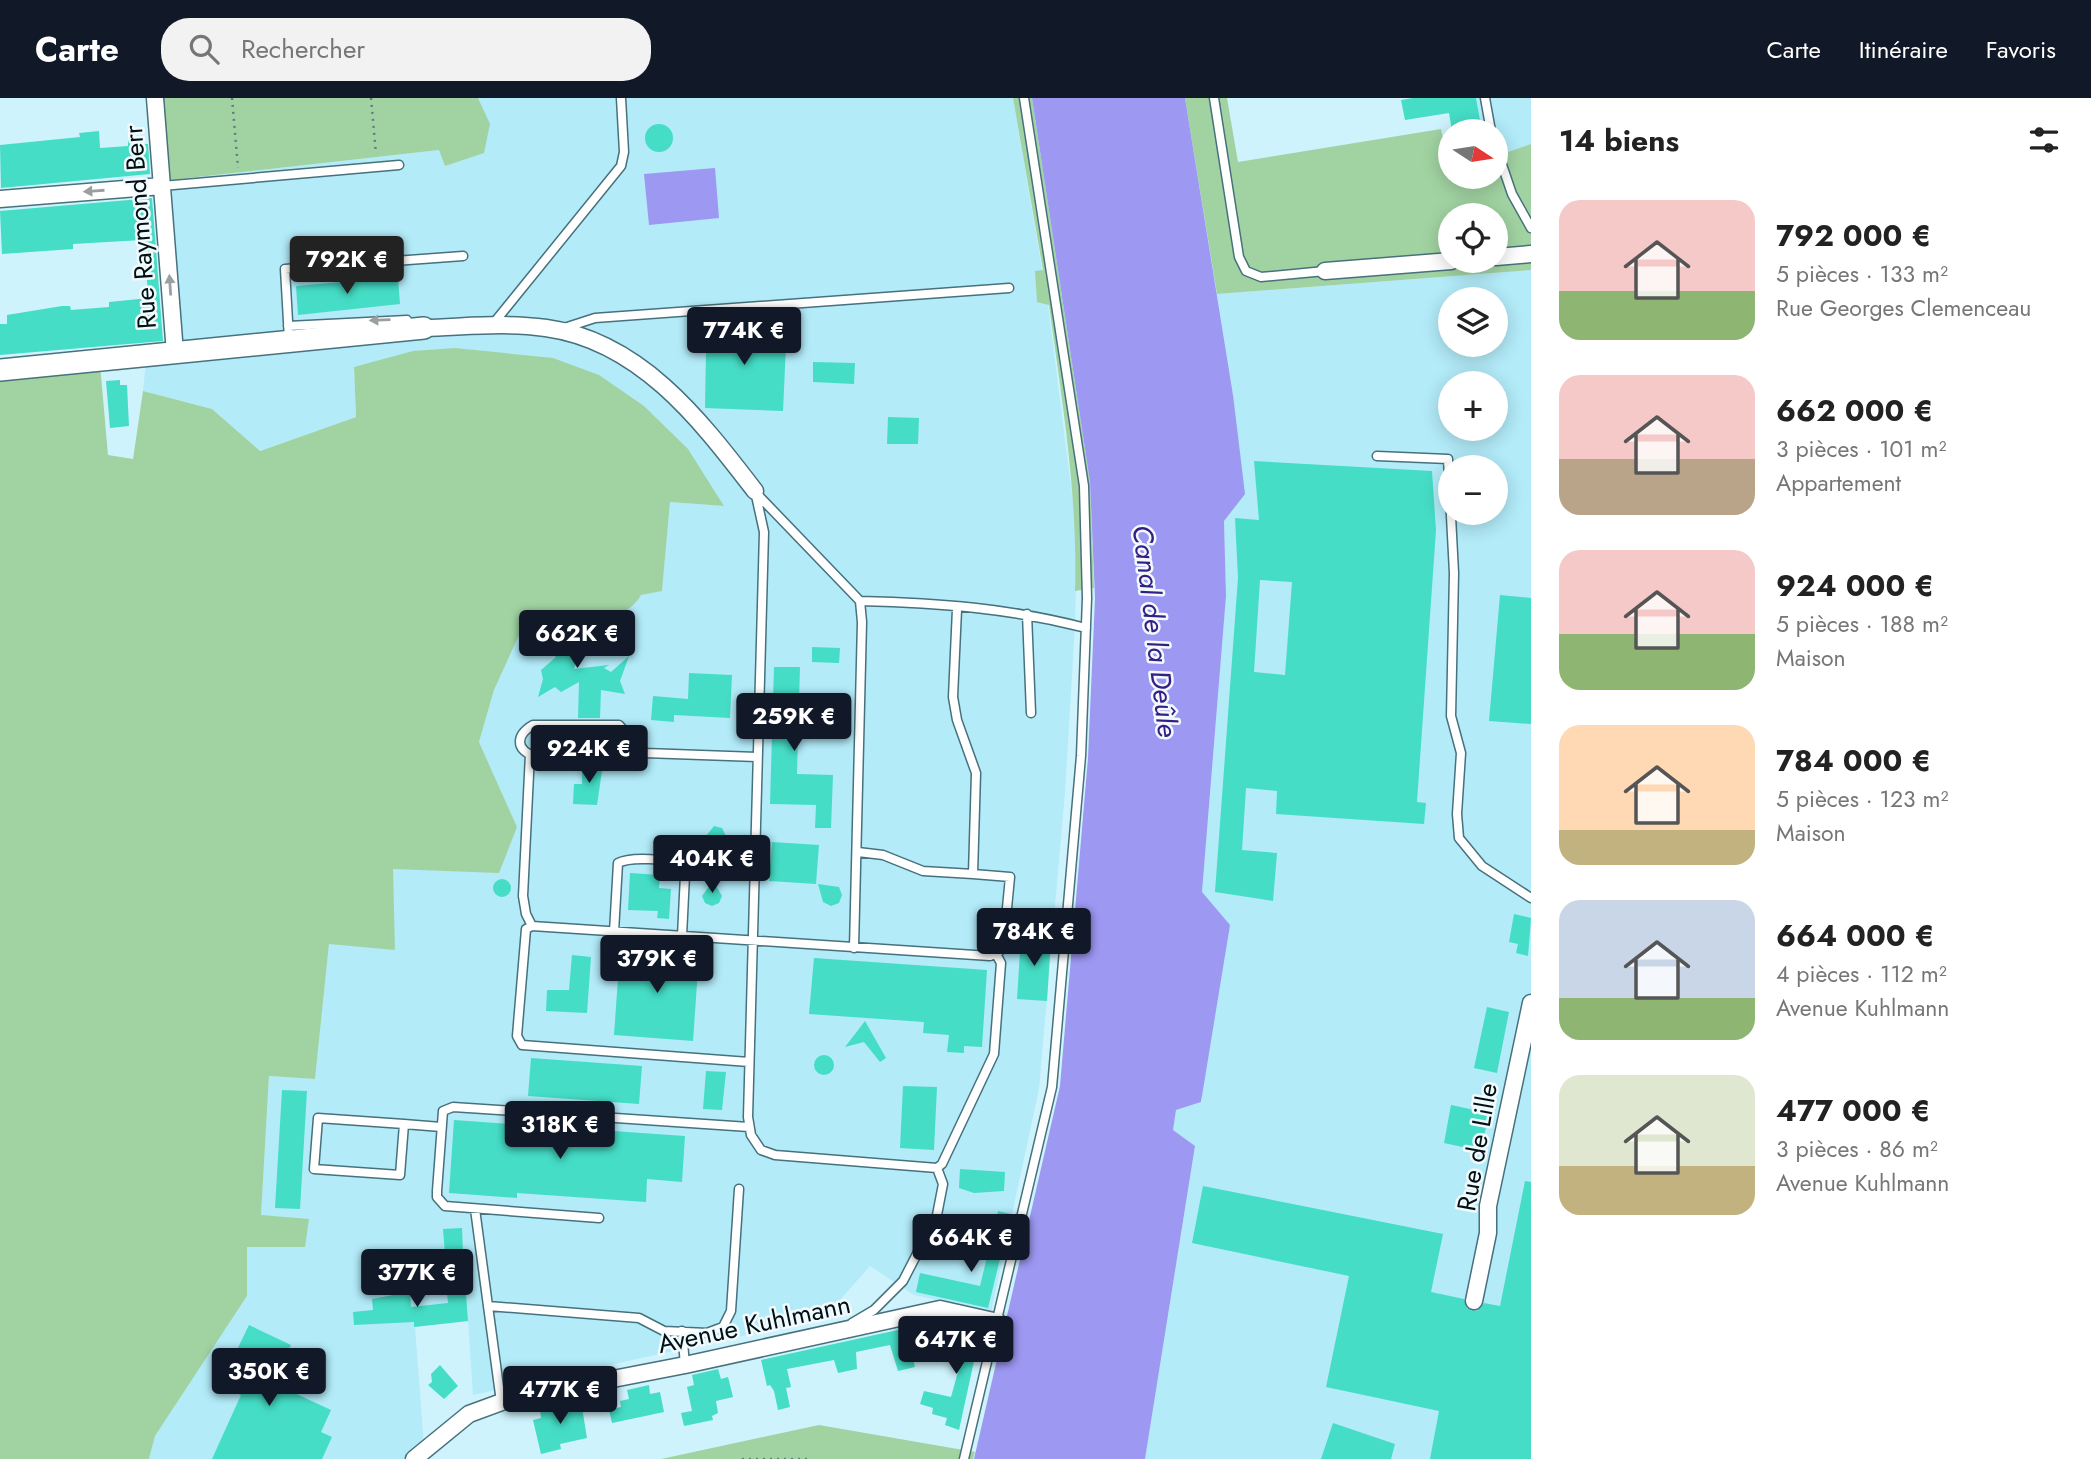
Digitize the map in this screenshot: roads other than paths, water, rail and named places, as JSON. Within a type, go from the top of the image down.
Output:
[{"type":"street","name":"Rue Raymond Berr","points":[[155,98],[175,353]]},
{"type":"street","points":[[0,199],[162,186]]},
{"type":"street","points":[[1508,256],[1531,254]]},
{"type":"street","points":[[1325,271],[1438,262]]},
{"type":"street","points":[[0,370],[175,353],[288,334],[493,324],[559,330],[600,344],[664,385],[709,431],[755,491]]},
{"type":"street","name":"Rue de Lille","points":[[1474,1301],[1488,1233],[1488,1206],[1531,1003]]},
{"type":"street","name":"Avenue Kuhlmann","points":[[414,1459],[469,1413],[501,1402],[940,1309],[998,1322]]},
{"type":"lane","points":[[493,324],[621,166],[624,144],[621,98]]},
{"type":"lane","points":[[964,1459],[1052,1087],[1081,756],[1086,628],[1084,486],[1024,98]]},
{"type":"lane","points":[[1214,98],[1239,257],[1246,271],[1261,277],[1325,271]]},
{"type":"lane","points":[[1485,98],[1489,119]]},
{"type":"lane","points":[[162,186],[398,165]]},
{"type":"lane","points":[[1508,182],[1531,228]]},
{"type":"lane","points":[[448,327],[386,319],[288,334],[285,269],[463,256]]},
{"type":"lane","points":[[559,330],[595,318],[1009,288]]},
{"type":"lane","points":[[1377,456],[1448,459],[1454,573],[1451,716],[1461,753],[1457,814],[1459,838],[1482,866],[1531,898]]},
{"type":"lane","points":[[755,491],[860,601],[858,852],[854,948]]},
{"type":"lane","points":[[755,491],[764,532],[751,941],[749,1127],[761,1150],[775,1156],[937,1168]]},
{"type":"lane","points":[[860,601],[956,604],[1027,614],[1086,628]]},
{"type":"lane","points":[[957,609],[953,696],[957,720],[976,774],[973,874]]},
{"type":"lane","points":[[1027,614],[1031,713]]},
{"type":"lane","points":[[645,753],[619,725],[533,725],[524,730],[519,746],[530,754],[632,758],[645,753],[757,757]]},
{"type":"lane","points":[[530,754],[523,896],[526,914],[532,926]]},
{"type":"lane","points":[[532,926],[854,948],[990,956],[996,954],[1004,939],[1010,877],[923,871],[883,855],[858,852]]},
{"type":"lane","points":[[614,932],[618,863],[627,860],[673,862],[682,865],[685,875],[682,936]]},
{"type":"lane","points":[[532,926],[524,935],[517,1036],[522,1045],[749,1062]]},
{"type":"lane","points":[[937,1168],[947,1155],[994,1054],[1001,963],[996,954]]},
{"type":"lane","points":[[599,1218],[445,1206],[437,1197],[443,1111],[453,1107],[749,1127]]},
{"type":"lane","points":[[404,1124],[400,1175],[314,1169],[318,1118],[404,1124],[441,1127]]},
{"type":"lane","points":[[839,1331],[874,1310],[903,1281],[937,1215],[943,1184],[937,1168]]},
{"type":"lane","points":[[488,1306],[639,1318],[664,1331],[716,1331],[728,1322],[740,1189]]},
{"type":"lane","points":[[475,1209],[501,1402]]},
{"type":"lane","points":[[682,1331],[685,1365]]},
{"type":"water","name":"Canal de la Deûle","points":[[1032,98],[1185,98],[1233,395],[1245,494],[1224,521],[1226,596],[1202,892],[1230,925],[1201,1102],[1176,1110],[1173,1130],[1195,1146],[1145,1459],[974,1459],[1060,1086],[1088,758],[1095,598],[1090,482]]},
{"type":"water","points":[[715,168],[719,218],[649,225],[644,174]]}]
